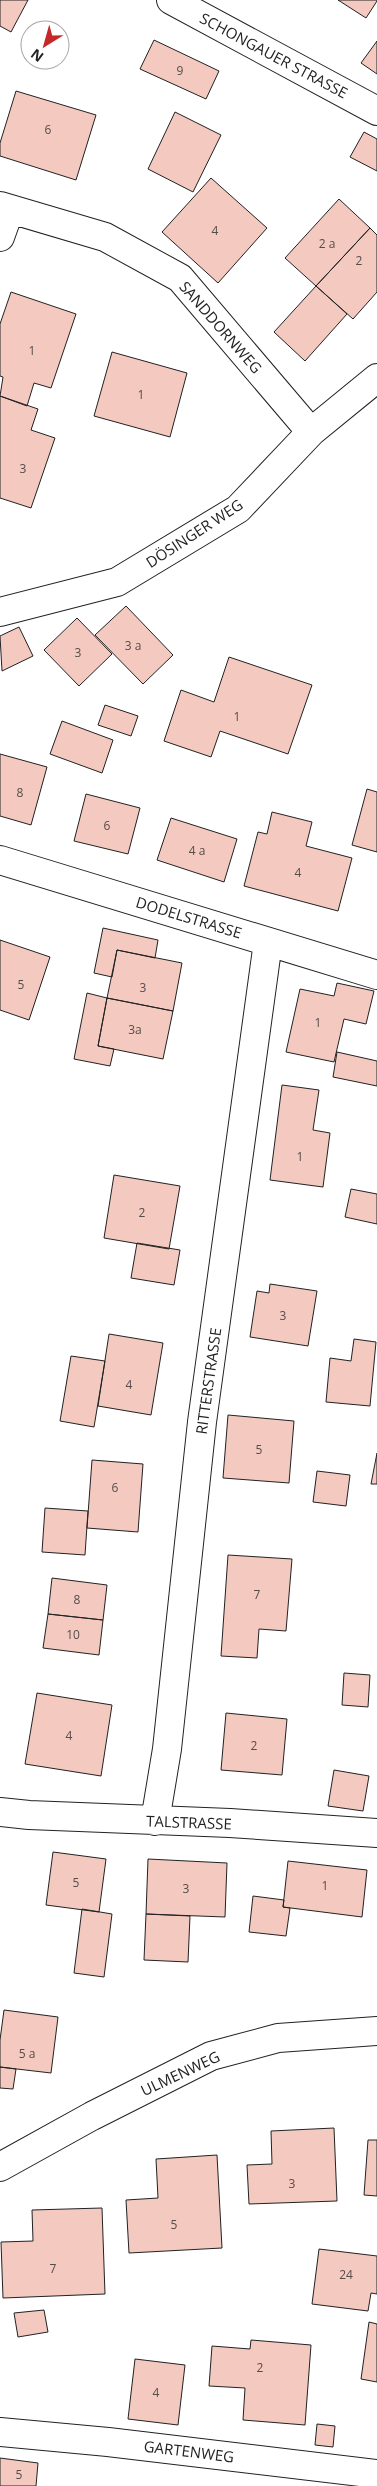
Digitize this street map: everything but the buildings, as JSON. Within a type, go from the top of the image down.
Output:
[{"type":"street","name":"SCHONGAUER STRASSE","points":[[171,0],[377,111]]},
{"type":"street","points":[[0,237],[5,207]]},
{"type":"street","name":"SANDDORNWEG","points":[[5,207],[105,237],[180,278],[311,432]]},
{"type":"street","name":"DÖSINGER WEG","points":[[0,612],[117,582],[238,509],[311,432],[377,378]]},
{"type":"street","name":"DODELSTRASSE","points":[[0,860],[377,975]]},
{"type":"street","name":"RITTERSTRASSE","points":[[155,1821],[167,1749],[203,1412],[268,942]]},
{"type":"street","name":"TALSTRASSE","points":[[0,1812],[155,1821],[230,1823],[377,1833]]},
{"type":"street","name":"ULMENWEG","points":[[0,2167],[92,2116],[211,2056],[278,2038],[377,2031]]},
{"type":"street","name":"GARTENWEG","points":[[0,2432],[108,2442],[377,2474]]}]
